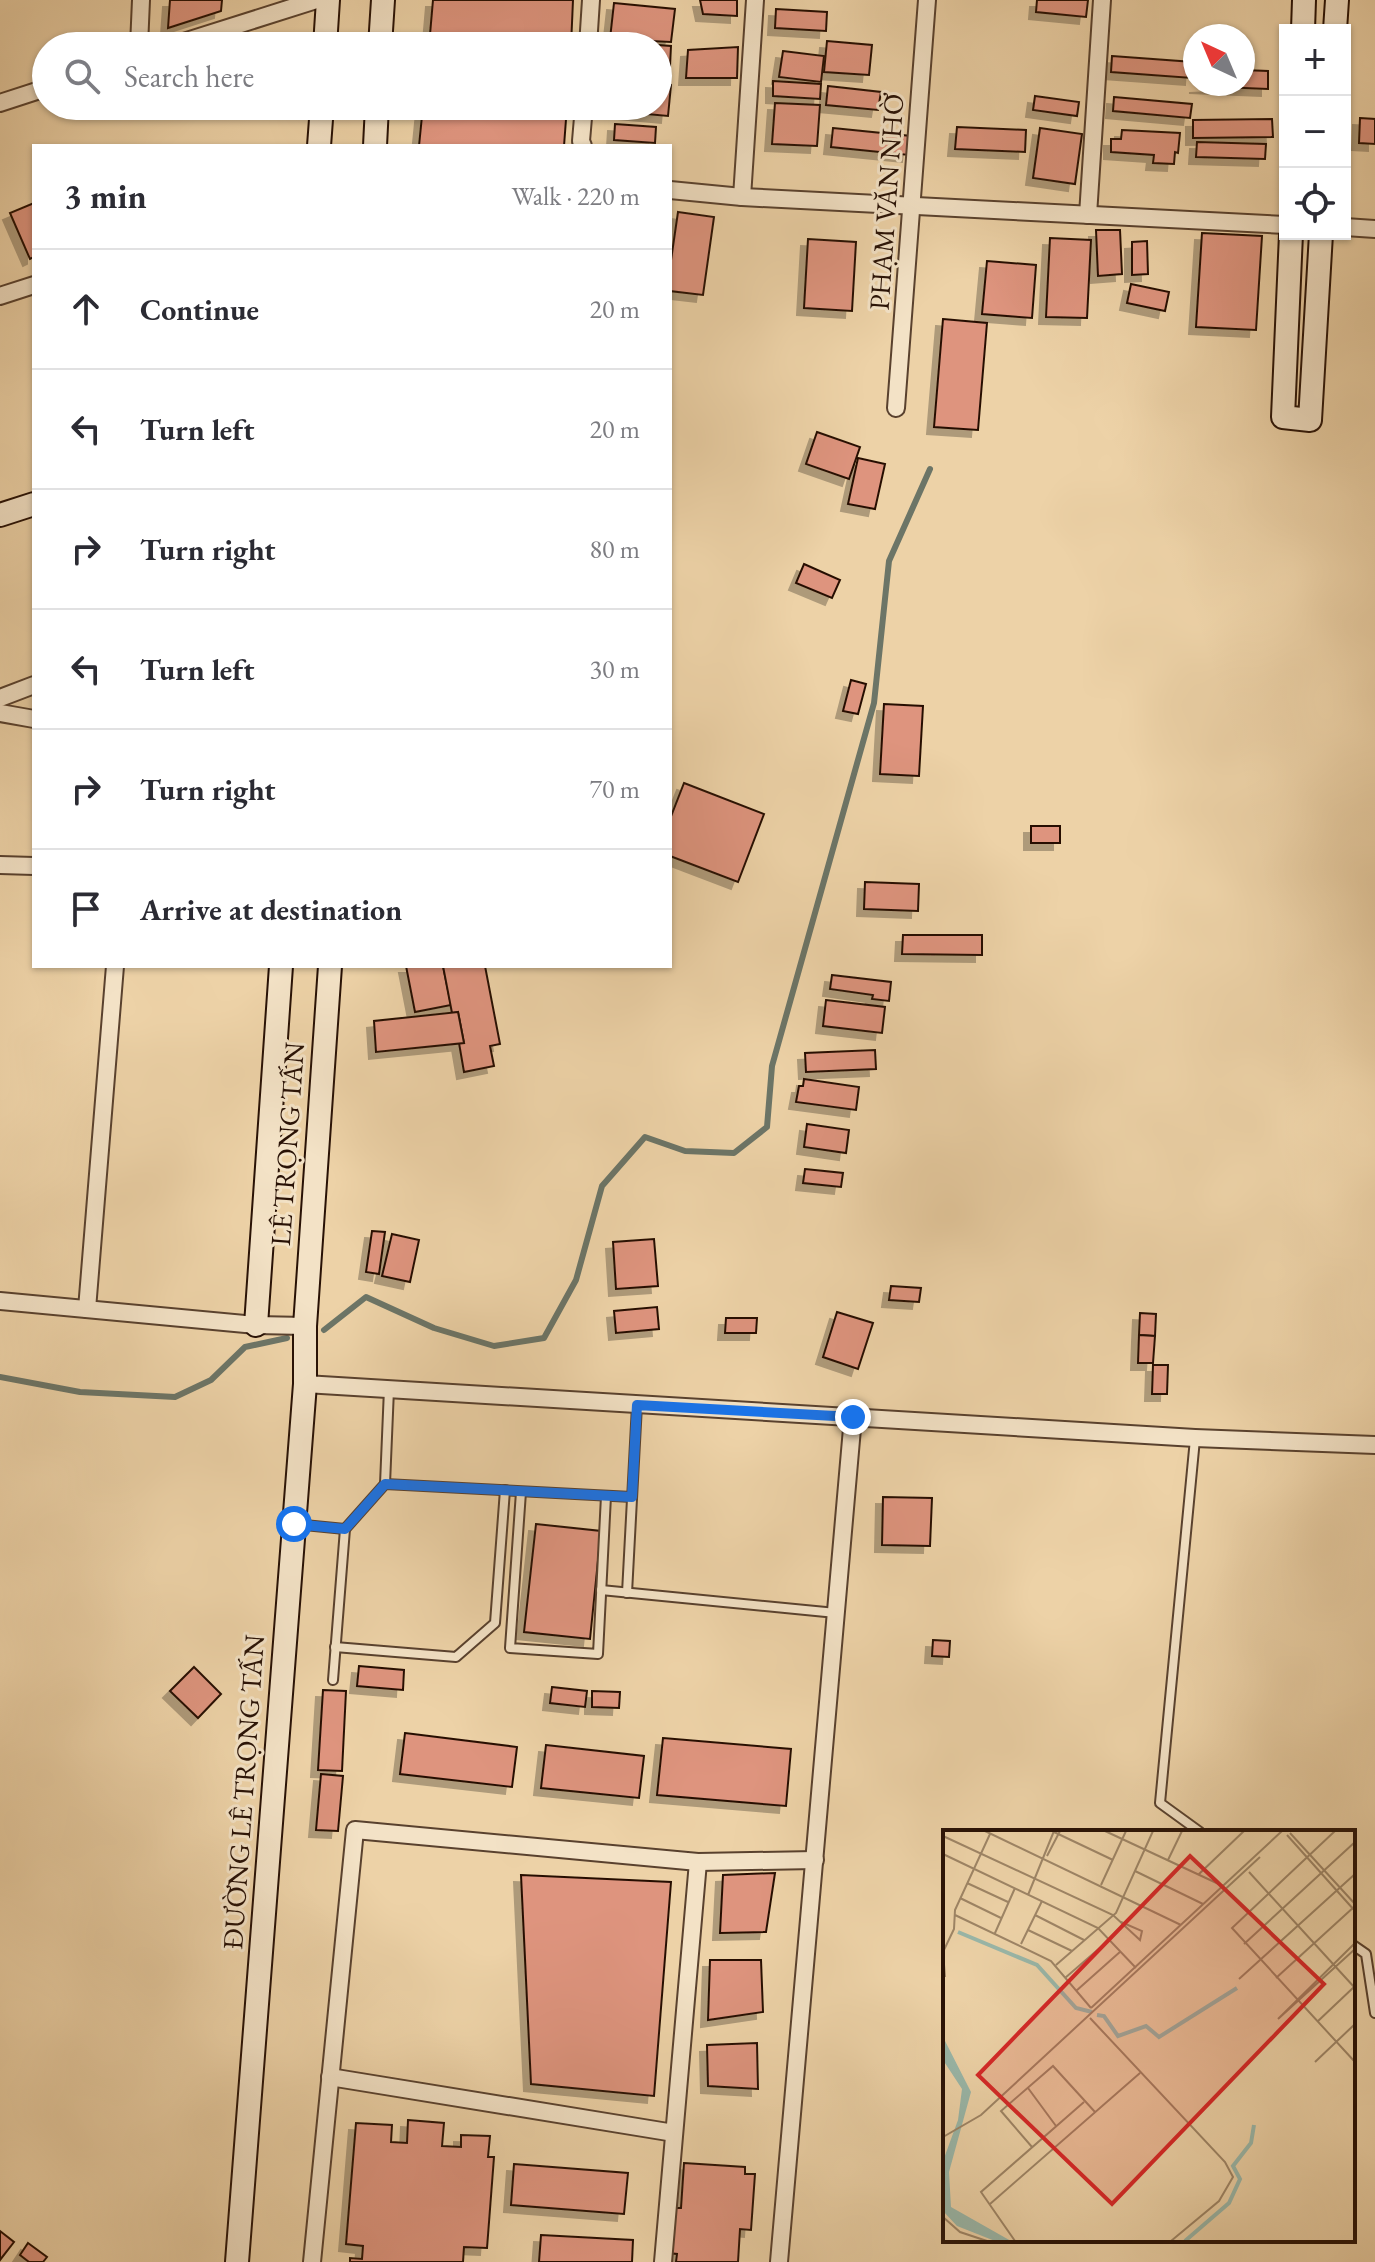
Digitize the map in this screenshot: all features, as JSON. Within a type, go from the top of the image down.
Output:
[{"type":"street","points":[[140,32],[141,0]]},
{"type":"street","points":[[215,32],[316,0]]},
{"type":"street","points":[[326,32],[328,0]]},
{"type":"street","points":[[381,32],[383,0]]},
{"type":"street","points":[[589,32],[591,0]]},
{"type":"street","points":[[742,197],[755,0]]},
{"type":"street","name":"PHẠM VĂN NHỜ","points":[[896,408],[927,0]]},
{"type":"street","points":[[1088,215],[1102,0]]},
{"type":"street","points":[[1303,24],[1304,0]]},
{"type":"street","points":[[1335,24],[1337,0]]},
{"type":"street","points":[[0,103],[32,93]]},
{"type":"street","points":[[319,144],[321,120]]},
{"type":"street","points":[[375,144],[376,120]]},
{"type":"street","points":[[583,144],[584,120]]},
{"type":"street","points":[[672,190],[742,197],[1279,225]]},
{"type":"street","points":[[1351,227],[1375,229]]},
{"type":"street","points":[[1291,240],[1283,417],[1310,420],[1321,240]]},
{"type":"street","points":[[0,296],[32,286]]},
{"type":"street","points":[[0,515],[32,505]]},
{"type":"street","points":[[0,698],[32,686]]},
{"type":"street","points":[[0,713],[32,719]]},
{"type":"street","points":[[0,875],[0,865],[32,866]]},
{"type":"street","points":[[87,1309],[115,968]]},
{"type":"street","name":"LÊ TRỌNG TẤN","points":[[256,1325],[281,968]]},
{"type":"street","name":"LÊ TRỌNG TẤN","points":[[305,1326],[330,968]]},
{"type":"street","points":[[0,1301],[256,1325],[305,1326]]},
{"type":"street","name":"ĐƯỜNG LÊ TRỌNG TẤN","points":[[237,2262],[305,1384],[305,1326]]},
{"type":"street","points":[[305,1384],[1195,1438],[1375,1445]]},
{"type":"street","points":[[779,2262],[853,1417]]},
{"type":"street","points":[[312,2262],[355,1830],[698,1862],[815,1860]]},
{"type":"street","points":[[663,2262],[698,1862]]},
{"type":"street","points":[[330,2077],[674,2133]]},
{"type":"lane","points":[[333,1680],[345,1529],[385,1484],[389,1389]]},
{"type":"lane","points":[[627,1593],[637,1405]]},
{"type":"lane","points":[[1195,1438],[1160,1803],[1197,1830]]},
{"type":"lane","points":[[385,1484],[632,1497]]},
{"type":"lane","points":[[335,1647],[456,1657],[495,1623],[505,1490]]},
{"type":"lane","points":[[521,1492],[510,1648],[598,1654],[606,1496]]},
{"type":"lane","points":[[294,1524],[345,1529]]},
{"type":"lane","points":[[601,1590],[836,1613]]},
{"type":"lane","points":[[1355,1946],[1366,1954],[1375,2013]]},
{"type":"building","points":[[170,0],[222,0],[221,11],[168,28]]},
{"type":"building","points":[[433,0],[573,0],[572,32],[430,32]]},
{"type":"building","points":[[700,0],[737,0],[737,16],[703,14]]},
{"type":"building","points":[[1037,0],[1088,0],[1086,17],[1036,12]]},
{"type":"building","points":[[614,3],[675,9],[672,34],[611,32]]},
{"type":"building","points":[[776,9],[827,12],[826,31],[775,28]]},
{"type":"building","points":[[827,41],[872,45],[869,75],[824,72]]},
{"type":"building","points":[[738,47],[737,78],[686,78],[688,50]]},
{"type":"building","points":[[783,51],[824,56],[821,82],[779,77]]},
{"type":"building","points":[[1112,56],[1183,61],[1183,77],[1111,72]]},
{"type":"building","points":[[1255,70],[1268,71],[1268,89],[1255,88]]},
{"type":"building","points":[[773,81],[821,84],[820,99],[773,96]]},
{"type":"building","points":[[828,86],[881,92],[878,110],[826,105]]},
{"type":"building","points":[[1035,96],[1079,102],[1077,116],[1033,110]]},
{"type":"building","points":[[1114,97],[1192,104],[1190,118],[1113,111]]},
{"type":"building","points":[[775,103],[820,105],[817,146],[772,144]]},
{"type":"building","points":[[1360,118],[1375,119],[1375,144],[1359,143]]},
{"type":"building","points":[[1272,119],[1273,137],[1193,138],[1193,120]]},
{"type":"building","points":[[422,120],[566,120],[564,144],[419,144]]},
{"type":"building","points":[[615,124],[656,127],[655,143],[614,140]]},
{"type":"building","points":[[957,127],[1026,130],[1025,152],[955,149]]},
{"type":"building","points":[[833,128],[911,136],[909,155],[831,147]]},
{"type":"building","points":[[1040,128],[1082,134],[1075,184],[1033,178]]},
{"type":"building","points":[[1122,130],[1180,133],[1174,164],[1153,163],[1154,155],[1111,152],[1111,139],[1121,139]]},
{"type":"building","points":[[1197,142],[1266,144],[1265,159],[1196,157]]},
{"type":"building","points":[[32,204],[30,259],[10,213]]},
{"type":"building","points":[[678,212],[714,217],[703,295],[672,291],[672,253]]},
{"type":"building","points":[[1096,230],[1120,230],[1122,274],[1098,276]]},
{"type":"building","points":[[1202,233],[1262,236],[1256,330],[1196,327]]},
{"type":"building","points":[[1050,238],[1091,240],[1087,318],[1046,317]]},
{"type":"building","points":[[808,239],[856,242],[852,311],[804,308]]},
{"type":"building","points":[[1147,241],[1148,274],[1132,275],[1132,242]]},
{"type":"building","points":[[987,261],[1036,265],[1032,318],[982,314]]},
{"type":"building","points":[[1131,284],[1169,292],[1165,311],[1127,303]]},
{"type":"building","points":[[943,319],[987,323],[978,430],[934,427]]},
{"type":"building","points":[[817,432],[860,447],[849,479],[806,464]]},
{"type":"building","points":[[858,458],[885,464],[875,509],[848,504]]},
{"type":"building","points":[[804,564],[840,580],[832,598],[796,583]]},
{"type":"building","points":[[851,680],[866,684],[858,714],[843,711]]},
{"type":"building","points":[[884,704],[923,706],[919,776],[880,774]]},
{"type":"building","points":[[684,783],[764,814],[738,882],[672,857],[672,814]]},
{"type":"building","points":[[1031,826],[1060,826],[1060,843],[1031,843]]},
{"type":"building","points":[[865,882],[919,884],[918,911],[864,909]]},
{"type":"building","points":[[903,935],[982,935],[982,955],[902,954]]},
{"type":"building","points":[[406,968],[443,968],[451,1005],[415,1012]]},
{"type":"building","points":[[443,968],[485,968],[500,1044],[490,1046],[494,1066],[464,1072],[459,1043],[464,1043],[458,1012],[452,1013]]},
{"type":"building","points":[[832,975],[891,982],[889,1001],[872,999],[873,995],[830,989]]},
{"type":"building","points":[[826,1000],[885,1007],[882,1033],[823,1026]]},
{"type":"building","points":[[458,1012],[464,1043],[376,1052],[374,1021]]},
{"type":"building","points":[[875,1050],[876,1069],[806,1072],[805,1053]]},
{"type":"building","points":[[804,1079],[859,1087],[856,1110],[796,1102],[799,1086],[803,1086]]},
{"type":"building","points":[[807,1124],[849,1130],[846,1153],[804,1147]]},
{"type":"building","points":[[805,1169],[843,1173],[841,1187],[803,1183]]},
{"type":"building","points":[[372,1231],[385,1232],[379,1274],[366,1272]]},
{"type":"building","points":[[392,1234],[419,1240],[410,1282],[382,1276]]},
{"type":"building","points":[[654,1239],[658,1286],[616,1289],[613,1242]]},
{"type":"building","points":[[891,1286],[921,1288],[919,1302],[889,1300]]},
{"type":"building","points":[[657,1307],[659,1329],[616,1333],[614,1311]]},
{"type":"building","points":[[837,1312],[873,1323],[858,1369],[823,1357]]},
{"type":"building","points":[[1140,1313],[1156,1314],[1155,1336],[1139,1335]]},
{"type":"building","points":[[726,1318],[757,1318],[756,1333],[725,1333]]},
{"type":"building","points":[[1139,1335],[1155,1336],[1153,1363],[1138,1363]]},
{"type":"building","points":[[1153,1365],[1168,1365],[1167,1394],[1152,1394]]},
{"type":"building","points":[[883,1497],[932,1498],[930,1546],[882,1545]]},
{"type":"building","points":[[536,1524],[601,1531],[590,1639],[524,1632]]},
{"type":"building","points":[[933,1640],[950,1641],[949,1657],[932,1656]]},
{"type":"building","points":[[359,1666],[404,1670],[403,1690],[357,1686]]},
{"type":"building","points":[[194,1667],[221,1694],[198,1718],[170,1691]]},
{"type":"building","points":[[552,1687],[587,1691],[585,1707],[550,1703]]},
{"type":"building","points":[[323,1690],[346,1691],[342,1771],[318,1770]]},
{"type":"building","points":[[592,1691],[620,1692],[619,1708],[592,1707]]},
{"type":"building","points":[[405,1733],[517,1747],[512,1787],[400,1774]]},
{"type":"building","points":[[663,1738],[791,1749],[786,1806],[657,1795]]},
{"type":"building","points":[[546,1745],[644,1756],[639,1798],[541,1788]]},
{"type":"building","points":[[321,1774],[343,1776],[338,1831],[316,1830]]},
{"type":"building","points":[[775,1873],[766,1932],[720,1933],[723,1875]]},
{"type":"building","points":[[521,1875],[671,1882],[654,2096],[531,2084]]},
{"type":"building","points":[[710,1960],[761,1960],[763,2012],[708,2020]]},
{"type":"building","points":[[757,2043],[758,2089],[708,2086],[707,2045]]},
{"type":"building","points":[[408,2120],[444,2123],[442,2146],[461,2147],[461,2135],[490,2136],[488,2157],[494,2157],[487,2248],[464,2247],[463,2262],[350,2262],[350,2258],[362,2259],[363,2246],[346,2244],[356,2123],[392,2125],[391,2142],[407,2143]]},
{"type":"building","points":[[684,2163],[745,2167],[745,2174],[755,2174],[751,2230],[740,2229],[738,2262],[676,2262],[677,2254],[668,2253],[672,2208],[681,2208]]},
{"type":"building","points":[[514,2164],[628,2173],[624,2214],[511,2205]]},
{"type":"building","points":[[0,2231],[14,2242],[0,2260]]},
{"type":"building","points":[[541,2235],[633,2240],[632,2262],[539,2262]]},
{"type":"building","points":[[28,2243],[47,2257],[43,2262],[29,2262],[20,2255]]},
{"type":"waterway","points":[[324,1330],[366,1297],[434,1328],[494,1346],[544,1338],[576,1280],[602,1186],[645,1137],[685,1151],[734,1153],[767,1127],[772,1066],[874,703],[889,561],[930,469]]},
{"type":"waterway","points":[[0,1377],[80,1392],[175,1397],[211,1380],[245,1347],[287,1338]]},
{"type":"route","points":[[294,1524],[345,1529],[385,1484],[632,1497],[637,1405],[853,1417]]}]
